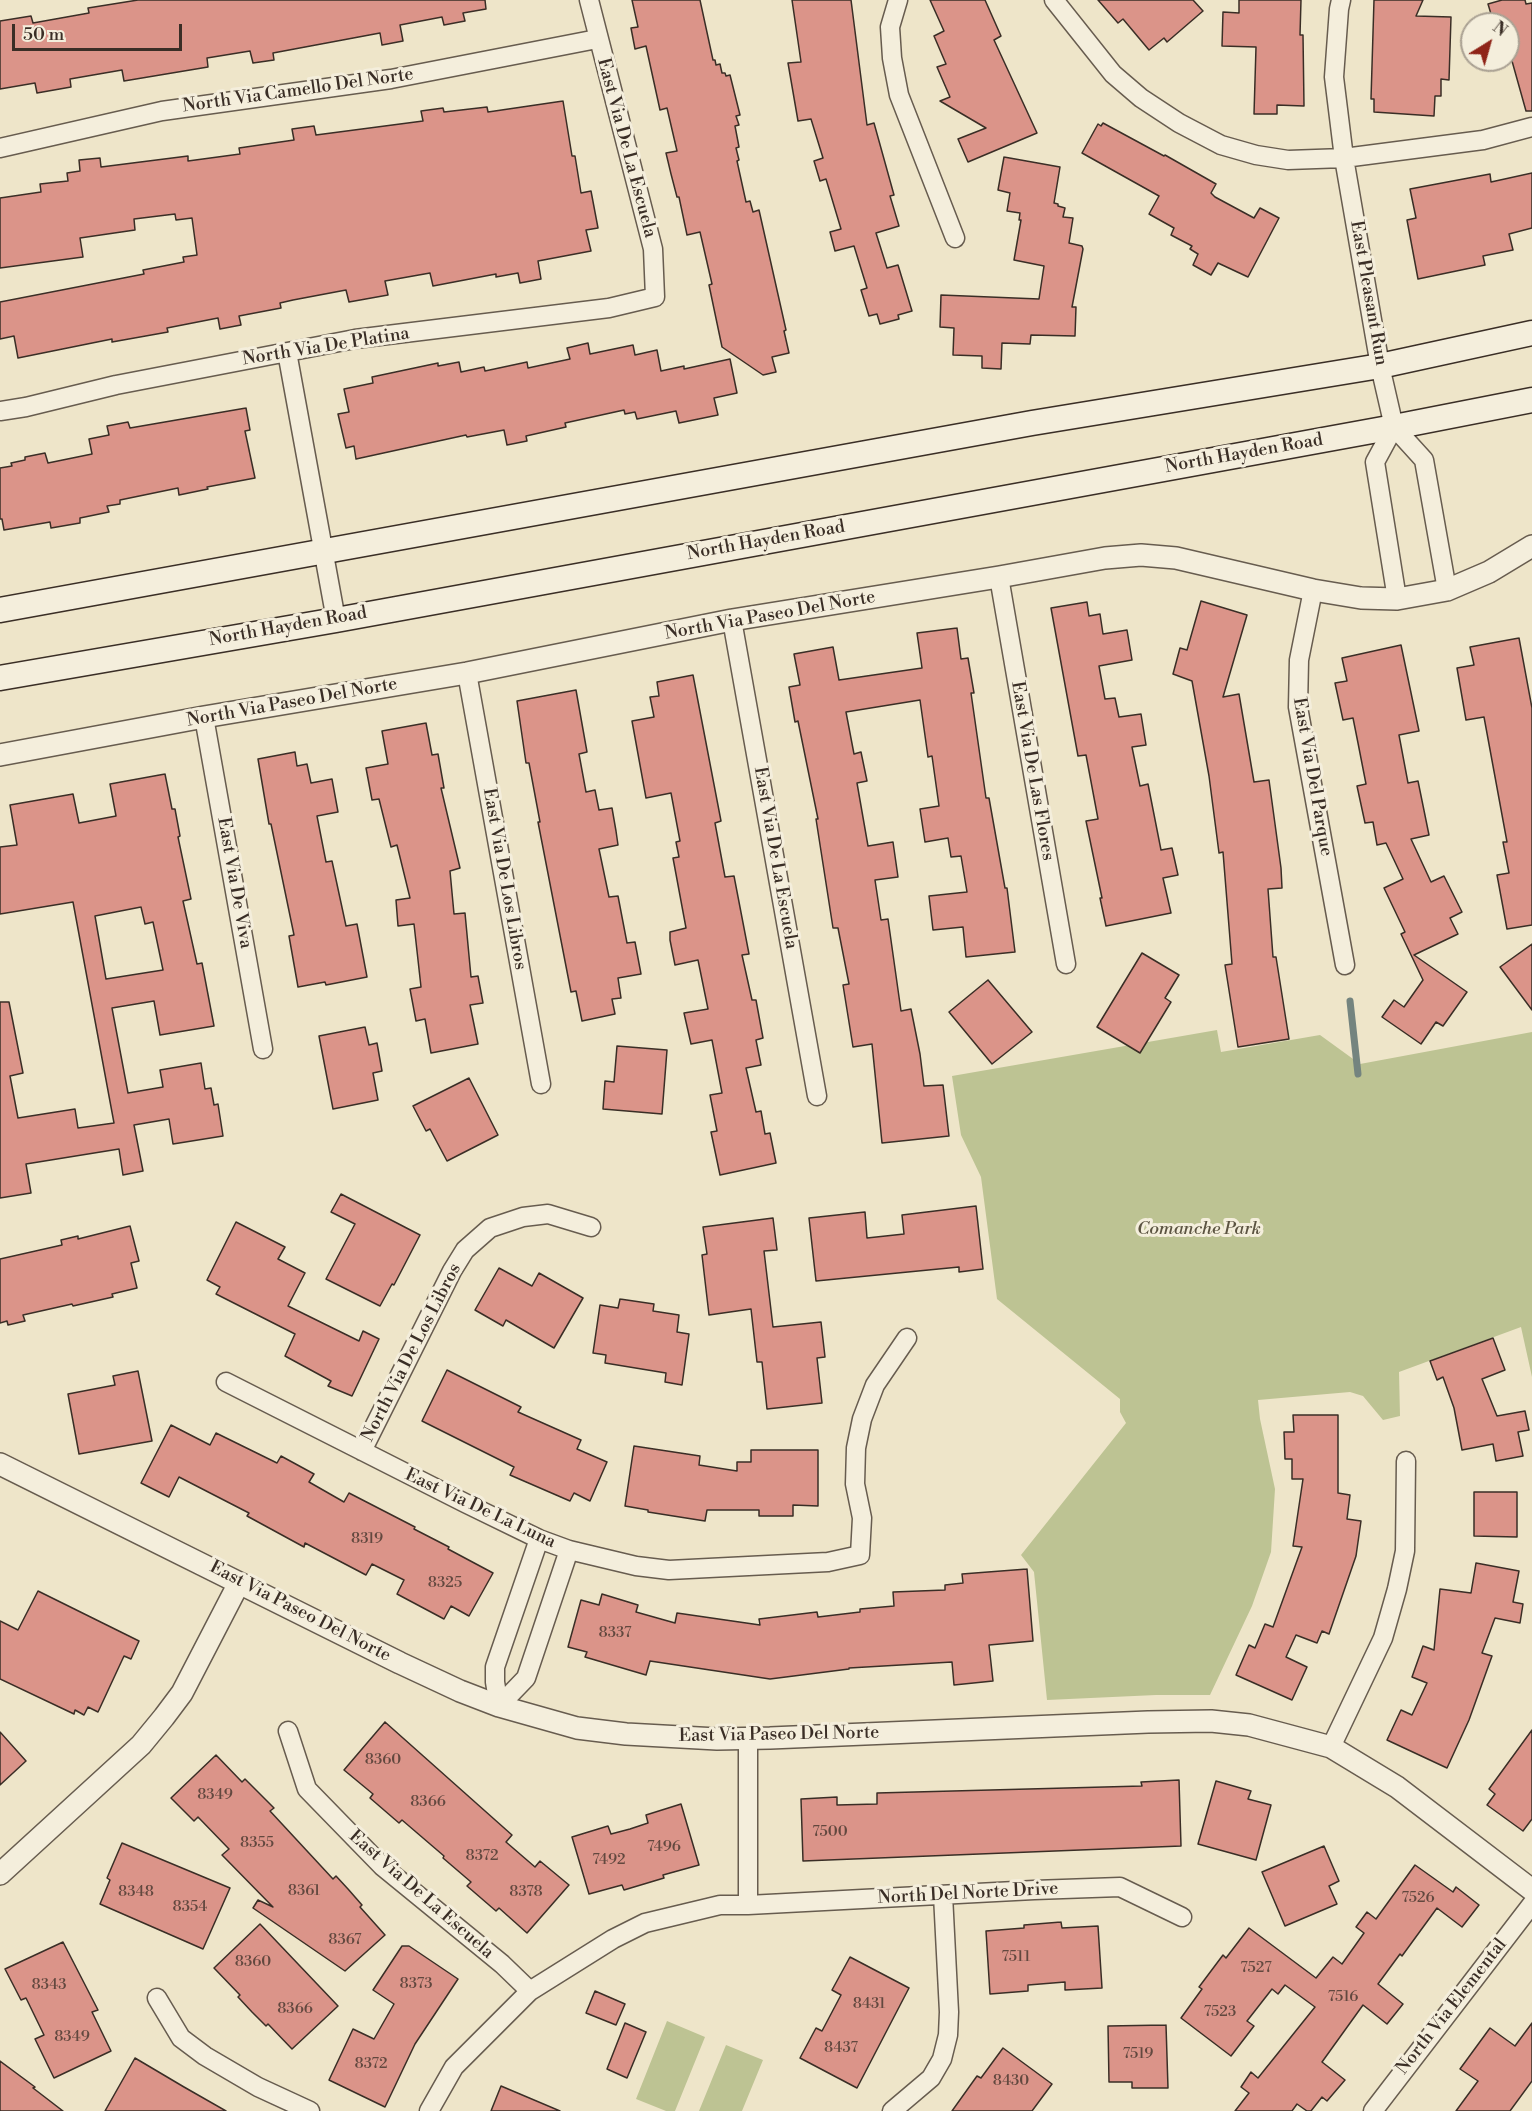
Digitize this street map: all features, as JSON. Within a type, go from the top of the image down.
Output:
[{"type":"main road","points":[[0,610],[1032,423],[1380,366],[1532,333]]},
{"type":"main road","name":"North Hayden Road","points":[[0,678],[336,620],[1532,400]]},
{"type":"street","name":"East Via De La Escuela","points":[[589,0],[597,39],[653,249],[655,297]]},
{"type":"street","points":[[898,0],[890,27],[892,58],[899,95],[955,238]]},
{"type":"street","points":[[1054,0],[1113,74],[1141,98],[1179,123],[1221,145],[1256,155],[1288,160],[1344,158],[1483,140],[1532,127]]},
{"type":"street","name":"East Pleasant Run","points":[[1341,0],[1334,77],[1344,158],[1380,366],[1395,427],[1424,460],[1447,590]]},
{"type":"street","name":"North Via Camello Del Norte","points":[[0,148],[162,111],[391,79],[597,39]]},
{"type":"street","name":"North Via De Platina","points":[[0,411],[26,408],[116,385],[355,339],[609,308],[655,297]]},
{"type":"street","points":[[287,352],[336,620]]},
{"type":"street","points":[[1395,427],[1375,462],[1397,599]]},
{"type":"street","name":"North Via Paseo Del Norte","points":[[0,755],[204,717],[467,673],[732,620],[1105,558],[1141,555],[1176,558],[1313,590],[1361,598],[1397,599],[1447,590],[1489,572],[1531,549]]},
{"type":"street","name":"East Via De Las Flores","points":[[999,577],[1066,964]]},
{"type":"street","name":"East Via Del Parque","points":[[1313,590],[1299,660],[1298,707],[1345,964]]},
{"type":"street","name":"East Via De La Escuela","points":[[732,620],[817,1096]]},
{"type":"street","name":"East Via De Los Libros","points":[[467,673],[541,1084]]},
{"type":"street","name":"East Via De Viva","points":[[204,717],[263,1049]]},
{"type":"street","name":"North Via De Los Libros","points":[[362,1451],[446,1282],[465,1250],[490,1228],[523,1217],[548,1214],[591,1227]]},
{"type":"street","name":"East Via De La Luna","points":[[226,1382],[539,1539],[569,1550],[636,1566],[669,1570],[828,1562],[860,1555],[862,1518],[855,1484],[856,1448],[862,1419],[875,1385],[907,1338]]},
{"type":"street","points":[[1331,1747],[1383,1638],[1397,1589],[1405,1551],[1406,1461]]},
{"type":"street","name":"East Via Paseo Del Norte","points":[[0,1464],[460,1692],[499,1706],[577,1728],[626,1734],[748,1738],[1027,1726],[1211,1722],[1249,1725],[1331,1747],[1397,1788],[1532,1890]]},
{"type":"street","points":[[499,1706],[495,1667],[539,1539]]},
{"type":"street","points":[[499,1706],[526,1678],[569,1550]]},
{"type":"street","points":[[0,1874],[141,1745],[164,1718],[182,1693],[239,1583]]},
{"type":"street","name":"East Via De La Escuela","points":[[288,1731],[307,1789],[382,1866],[531,1991]]},
{"type":"street","points":[[748,1738],[748,1905]]},
{"type":"street","name":"North Del Norte Drive","points":[[429,2111],[454,2067],[531,1991],[613,1939],[645,1923],[720,1905],[1120,1887],[1182,1917]]},
{"type":"street","points":[[892,2111],[931,2078],[942,2059],[948,2035],[949,2012],[943,1895]]},
{"type":"street","name":"North Via Elemental","points":[[1373,2111],[1532,1904]]},
{"type":"street","points":[[157,1998],[181,2038],[197,2050],[258,2087],[310,2111]]},
{"type":"green space","name":"Comanche Park","points":[[1217,1030],[1221,1052],[1320,1035],[1360,1064],[1532,1032],[1532,1377],[1521,1327],[1399,1372],[1400,1416],[1383,1420],[1363,1396],[1350,1392],[1258,1400],[1275,1489],[1271,1552],[1252,1606],[1210,1695],[1047,1700],[1034,1572],[1021,1555],[1126,1423],[1120,1412],[1120,1399],[997,1299],[981,1177],[961,1135],[952,1076]]},
{"type":"green space","points":[[667,2021],[705,2037],[675,2111],[666,2111],[636,2099]]},
{"type":"green space","points":[[726,2045],[763,2060],[742,2111],[699,2111]]},
{"type":"building","points":[[138,0],[485,0],[486,9],[463,13],[465,21],[444,25],[442,17],[400,25],[403,41],[382,45],[380,33],[273,53],[274,60],[253,63],[250,51],[207,58],[208,67],[124,81],[122,70],[70,79],[71,87],[37,93],[35,83],[0,89],[0,21],[31,16],[33,23],[89,13],[88,8]]},
{"type":"building","points":[[632,0],[700,0],[713,60],[716,65],[720,64],[722,73],[726,76],[730,75],[740,115],[736,116],[739,125],[735,126],[739,147],[736,148],[746,202],[750,201],[753,212],[759,210],[786,330],[784,331],[789,353],[772,357],[776,372],[763,375],[722,347],[709,285],[712,284],[700,232],[687,235],[666,153],[677,151],[667,108],[660,110],[646,46],[635,49],[631,28],[638,27]]},
{"type":"building","points":[[792,0],[851,0],[867,125],[874,123],[894,195],[890,196],[899,226],[876,233],[887,268],[898,265],[912,311],[898,315],[899,319],[880,324],[877,314],[869,316],[861,290],[867,288],[854,246],[835,251],[830,232],[841,229],[826,179],[820,181],[814,161],[823,158],[811,119],[798,121],[788,63],[801,62]]},
{"type":"building","points":[[930,0],[985,0],[1001,36],[994,40],[1037,133],[968,162],[958,139],[986,128],[940,101],[950,97],[937,67],[946,64],[934,36],[944,31]]},
{"type":"building","points":[[1098,0],[1193,0],[1203,11],[1167,42],[1164,38],[1149,50],[1123,19],[1118,23]]},
{"type":"building","points":[[1239,0],[1301,0],[1300,35],[1303,35],[1304,106],[1277,105],[1277,114],[1254,114],[1256,47],[1222,46],[1223,12],[1239,13]]},
{"type":"building","points":[[1374,0],[1423,0],[1416,16],[1451,17],[1449,80],[1441,79],[1441,96],[1435,96],[1434,116],[1374,112],[1374,99],[1371,99]]},
{"type":"building","points":[[1502,0],[1525,0],[1526,4],[1532,3],[1532,111],[1526,111],[1515,72],[1520,72],[1520,12],[1490,12],[1488,4]]},
{"type":"building","points":[[563,101],[581,193],[591,191],[598,228],[586,230],[591,251],[538,261],[541,279],[520,283],[518,273],[496,277],[496,274],[433,286],[430,273],[385,281],[388,295],[349,302],[346,290],[280,303],[281,308],[239,316],[241,325],[220,329],[218,318],[167,328],[168,332],[112,342],[112,339],[18,358],[14,336],[0,339],[0,302],[144,274],[143,270],[184,262],[183,257],[197,255],[192,218],[176,220],[175,214],[134,219],[135,230],[80,238],[83,257],[0,268],[0,198],[41,192],[40,184],[68,181],[67,173],[80,171],[79,160],[100,158],[101,167],[188,156],[188,161],[240,154],[239,148],[294,140],[292,129],[314,126],[316,135],[423,121],[421,111],[443,108],[444,112],[487,107],[488,112]]},
{"type":"building","points":[[1103,123],[1216,184],[1211,193],[1215,197],[1254,218],[1260,208],[1279,218],[1248,277],[1218,263],[1211,275],[1193,265],[1198,254],[1190,249],[1192,246],[1171,235],[1174,228],[1149,214],[1159,196],[1082,153],[1098,124],[1101,126]]},
{"type":"building","points":[[1004,157],[1060,167],[1054,203],[1065,208],[1063,217],[1073,218],[1069,243],[1082,246],[1083,249],[1072,307],[1076,307],[1075,336],[1031,335],[1030,344],[1002,343],[1001,369],[982,368],[982,356],[953,355],[954,328],[940,327],[941,295],[1039,299],[1044,266],[1014,260],[1021,220],[1019,220],[1020,213],[1007,211],[1010,193],[998,190]]},
{"type":"building","points":[[1532,173],[1532,228],[1509,234],[1513,250],[1483,256],[1485,265],[1418,279],[1407,220],[1416,218],[1410,189],[1490,174],[1491,182]]},
{"type":"building","points":[[588,343],[590,354],[633,345],[635,355],[657,350],[661,371],[684,366],[684,369],[730,359],[737,393],[714,398],[718,415],[679,423],[676,411],[637,419],[635,412],[625,414],[624,410],[565,423],[566,427],[526,436],[527,441],[507,445],[504,430],[467,437],[466,435],[356,459],[354,446],[346,448],[338,414],[349,412],[344,389],[373,383],[372,377],[438,363],[438,366],[459,362],[461,372],[484,367],[485,371],[527,362],[528,368],[570,359],[567,348]]},
{"type":"building","points":[[246,408],[250,430],[245,431],[255,478],[179,495],[178,488],[120,500],[120,504],[107,506],[109,512],[80,518],[80,523],[51,528],[50,522],[4,530],[2,519],[0,519],[0,468],[12,466],[11,463],[25,460],[25,457],[45,453],[48,463],[92,454],[89,439],[109,435],[107,426],[128,422],[130,428]]},
{"type":"building","points":[[1201,601],[1247,615],[1223,697],[1239,694],[1254,782],[1269,780],[1281,868],[1282,888],[1268,889],[1273,957],[1276,957],[1289,1039],[1238,1047],[1225,965],[1232,964],[1223,852],[1219,853],[1209,776],[1192,681],[1173,674],[1180,648],[1187,650]]},
{"type":"building","points":[[1087,602],[1089,616],[1100,614],[1103,634],[1127,630],[1132,660],[1099,666],[1105,699],[1115,698],[1119,717],[1141,714],[1146,745],[1132,747],[1140,786],[1148,784],[1161,850],[1172,848],[1178,875],[1163,878],[1171,913],[1106,926],[1086,821],[1098,819],[1086,755],[1078,756],[1051,608]]},
{"type":"building","points":[[957,628],[961,659],[968,658],[986,798],[989,798],[1005,888],[1007,888],[1015,952],[966,957],[963,927],[933,930],[929,896],[967,892],[961,856],[951,857],[948,838],[925,842],[920,809],[939,806],[932,756],[928,757],[920,700],[846,712],[854,754],[861,752],[867,781],[857,783],[868,846],[893,842],[898,877],[875,880],[881,920],[888,919],[901,1011],[911,1009],[924,1086],[943,1085],[949,1136],[882,1143],[872,1044],[853,1047],[843,985],[849,984],[838,928],[833,928],[816,819],[818,819],[789,687],[800,685],[794,654],[833,647],[839,680],[922,668],[917,633]]},
{"type":"building","points":[[1519,638],[1532,708],[1532,925],[1507,929],[1497,875],[1509,873],[1503,842],[1507,842],[1484,717],[1466,720],[1457,668],[1474,665],[1470,647]]},
{"type":"building","points":[[1401,645],[1419,731],[1399,735],[1408,783],[1418,781],[1429,835],[1411,839],[1431,882],[1444,876],[1462,912],[1450,918],[1458,934],[1414,955],[1467,992],[1443,1026],[1436,1022],[1421,1044],[1382,1017],[1394,1000],[1404,1007],[1423,980],[1401,934],[1405,932],[1384,888],[1403,879],[1386,843],[1377,845],[1373,822],[1365,823],[1357,786],[1366,784],[1353,718],[1343,720],[1335,683],[1347,681],[1342,658]]},
{"type":"building","points":[[693,675],[721,821],[715,823],[725,877],[734,876],[749,954],[742,955],[752,1000],[756,1000],[763,1038],[756,1040],[761,1065],[746,1068],[756,1112],[761,1111],[765,1134],[770,1133],[776,1163],[720,1175],[711,1132],[717,1131],[710,1095],[722,1093],[712,1040],[691,1044],[684,1013],[708,1009],[698,960],[675,965],[670,940],[670,932],[686,928],[673,858],[679,857],[676,842],[680,841],[671,793],[646,798],[632,721],[654,717],[650,697],[659,696],[657,682]]},
{"type":"building","points":[[576,690],[587,752],[579,754],[586,792],[595,790],[599,810],[612,808],[616,831],[618,845],[599,849],[609,897],[618,896],[627,943],[635,942],[641,974],[618,978],[621,998],[612,999],[615,1014],[582,1021],[576,991],[571,992],[529,763],[526,763],[517,701]]},
{"type":"building","points":[[426,723],[432,755],[438,754],[444,788],[441,788],[460,868],[450,871],[454,914],[465,913],[471,977],[478,976],[483,1003],[470,1005],[478,1044],[431,1053],[425,1019],[416,1021],[410,989],[421,987],[414,924],[398,926],[396,900],[410,898],[397,845],[391,847],[379,799],[372,800],[366,768],[388,764],[382,731]]},
{"type":"building","points":[[295,752],[297,766],[307,764],[311,783],[332,779],[338,812],[317,816],[326,862],[332,861],[346,926],[357,924],[367,977],[326,985],[325,982],[298,987],[289,936],[294,935],[271,824],[269,824],[258,759]]},
{"type":"building","points":[[165,774],[172,809],[175,809],[180,836],[178,837],[191,899],[183,901],[197,964],[202,963],[214,1026],[160,1035],[154,1001],[112,1008],[128,1093],[163,1087],[160,1070],[201,1063],[205,1089],[211,1088],[214,1105],[218,1104],[223,1136],[173,1144],[169,1119],[134,1125],[143,1171],[123,1175],[119,1149],[26,1164],[31,1193],[0,1198],[0,1002],[9,1002],[23,1073],[10,1076],[18,1118],[75,1109],[78,1128],[114,1123],[73,902],[0,914],[0,847],[17,845],[10,805],[73,794],[79,823],[116,816],[110,784]],"holes":[[[141,907],[145,924],[153,922],[163,970],[106,979],[95,916]]]},
{"type":"building","points":[[1532,944],[1532,1010],[1500,967]]},
{"type":"building","points":[[1142,953],[1179,975],[1165,998],[1171,1002],[1140,1053],[1097,1027]]},
{"type":"building","points":[[988,980],[1032,1032],[992,1064],[949,1012]]},
{"type":"building","points":[[365,1027],[369,1045],[377,1043],[382,1071],[373,1073],[378,1100],[333,1109],[319,1036]]},
{"type":"building","points":[[617,1046],[667,1050],[662,1114],[603,1109],[605,1081],[614,1082]]},
{"type":"building","points":[[469,1078],[498,1135],[447,1161],[430,1129],[426,1131],[413,1106]]},
{"type":"building","points":[[341,1194],[420,1235],[394,1285],[392,1284],[380,1306],[326,1279],[355,1224],[331,1212]]},
{"type":"building","points":[[976,1206],[983,1269],[959,1272],[959,1267],[816,1281],[809,1218],[865,1212],[867,1238],[904,1234],[902,1215]]},
{"type":"building","points":[[773,1218],[777,1250],[764,1251],[773,1327],[821,1322],[825,1357],[817,1358],[822,1403],[767,1409],[762,1362],[757,1362],[751,1309],[709,1315],[702,1255],[707,1254],[703,1227]]},
{"type":"building","points":[[236,1222],[285,1247],[278,1259],[305,1273],[288,1306],[359,1341],[363,1331],[379,1339],[352,1396],[328,1386],[331,1381],[285,1356],[295,1334],[216,1294],[220,1287],[207,1280]]},
{"type":"building","points":[[130,1226],[139,1261],[131,1263],[137,1288],[112,1294],[113,1297],[23,1315],[25,1321],[8,1325],[7,1321],[0,1323],[0,1259],[62,1245],[61,1240],[78,1236],[78,1239]]},
{"type":"building","points":[[499,1268],[532,1286],[539,1273],[583,1298],[554,1348],[506,1320],[503,1326],[475,1310]]},
{"type":"building","points":[[620,1299],[654,1304],[653,1311],[679,1315],[677,1332],[689,1334],[682,1385],[665,1382],[666,1373],[605,1363],[606,1355],[593,1353],[600,1305],[618,1308]]},
{"type":"building","points":[[1493,1338],[1505,1370],[1482,1379],[1497,1416],[1525,1411],[1529,1430],[1518,1432],[1523,1456],[1496,1461],[1493,1444],[1462,1450],[1454,1408],[1443,1377],[1437,1380],[1430,1361]]},
{"type":"building","points":[[447,1370],[521,1407],[518,1412],[581,1440],[577,1449],[607,1462],[590,1501],[574,1493],[570,1501],[510,1475],[514,1467],[422,1421]]},
{"type":"building","points":[[138,1371],[152,1441],[79,1454],[68,1394],[115,1385],[113,1376]]},
{"type":"building","points":[[1293,1415],[1338,1415],[1338,1493],[1350,1495],[1347,1519],[1361,1521],[1356,1556],[1329,1634],[1322,1631],[1317,1643],[1296,1635],[1286,1657],[1307,1667],[1292,1700],[1236,1675],[1249,1645],[1255,1648],[1265,1624],[1273,1627],[1302,1547],[1293,1546],[1303,1479],[1292,1479],[1292,1459],[1285,1459],[1284,1432],[1294,1432]]},
{"type":"building","points":[[171,1425],[210,1445],[216,1433],[277,1463],[281,1456],[314,1474],[309,1482],[344,1502],[349,1493],[415,1527],[414,1529],[493,1573],[469,1616],[451,1606],[444,1619],[397,1594],[404,1580],[372,1564],[366,1575],[305,1543],[304,1547],[247,1516],[249,1513],[179,1477],[169,1497],[141,1483]]},
{"type":"building","points":[[634,1446],[700,1456],[699,1465],[737,1471],[737,1462],[751,1462],[751,1450],[818,1450],[818,1506],[793,1505],[793,1516],[759,1516],[759,1510],[707,1510],[705,1521],[625,1506]]},
{"type":"building","points":[[1474,1492],[1517,1492],[1517,1537],[1474,1536]]},
{"type":"building","points":[[1476,1563],[1519,1571],[1513,1602],[1523,1604],[1520,1623],[1495,1618],[1482,1653],[1492,1656],[1469,1720],[1447,1768],[1387,1740],[1401,1710],[1412,1715],[1427,1683],[1412,1677],[1423,1646],[1434,1650],[1440,1589],[1471,1593]]},
{"type":"building","points":[[1027,1569],[1033,1641],[989,1645],[993,1681],[954,1685],[952,1662],[849,1668],[770,1679],[650,1661],[646,1675],[585,1657],[587,1652],[568,1647],[581,1600],[599,1605],[602,1594],[638,1605],[636,1612],[675,1623],[677,1613],[760,1625],[759,1619],[817,1612],[818,1617],[860,1612],[860,1609],[894,1606],[893,1592],[945,1590],[945,1585],[963,1583],[962,1574]]},
{"type":"building","points":[[38,1591],[139,1641],[131,1659],[124,1656],[98,1712],[88,1707],[84,1715],[75,1710],[74,1714],[0,1679],[0,1621],[18,1630]]},
{"type":"building","points":[[385,1722],[512,1835],[506,1842],[535,1867],[540,1861],[569,1885],[527,1933],[499,1908],[496,1911],[467,1886],[471,1882],[443,1858],[444,1856],[402,1820],[399,1823],[370,1798],[373,1794],[344,1770]]},
{"type":"building","points":[[1532,1730],[1532,1819],[1523,1831],[1487,1805],[1495,1794],[1489,1789]]},
{"type":"building","points":[[0,1732],[26,1761],[0,1785]]},
{"type":"building","points":[[216,1755],[242,1782],[245,1779],[274,1808],[270,1811],[333,1879],[336,1876],[385,1935],[345,1971],[253,1908],[258,1900],[273,1907],[222,1855],[229,1849],[198,1817],[194,1821],[171,1798]]},
{"type":"building","points":[[1179,1780],[1181,1846],[803,1861],[801,1799],[837,1797],[837,1805],[877,1804],[877,1793],[1142,1786],[1141,1782]]},
{"type":"building","points":[[1216,1781],[1251,1791],[1248,1799],[1271,1805],[1256,1860],[1198,1844]]},
{"type":"building","points":[[681,1804],[699,1865],[663,1875],[664,1878],[624,1890],[622,1885],[589,1894],[572,1837],[608,1826],[611,1834],[630,1829],[648,1823],[646,1815]]},
{"type":"building","points":[[122,1843],[230,1888],[203,1949],[100,1904],[110,1880],[107,1878]]},
{"type":"building","points":[[1324,1846],[1339,1881],[1329,1886],[1337,1904],[1285,1926],[1262,1872]]},
{"type":"building","points":[[1415,1865],[1453,1892],[1456,1887],[1479,1905],[1462,1927],[1437,1908],[1402,1956],[1400,1954],[1378,1984],[1403,2004],[1387,2024],[1363,2005],[1322,2062],[1345,2080],[1327,2101],[1322,2097],[1311,2111],[1297,2104],[1292,2111],[1235,2111],[1249,2093],[1241,2087],[1251,2072],[1258,2078],[1315,2007],[1285,1985],[1278,1994],[1272,1989],[1247,2021],[1254,2026],[1231,2056],[1181,2018],[1202,1989],[1199,1987],[1223,1955],[1226,1958],[1249,1928],[1316,1978],[1333,1957],[1342,1964],[1364,1933],[1356,1927],[1367,1912],[1376,1919]]},
{"type":"building","points":[[1061,1922],[1062,1928],[1098,1926],[1102,1988],[1065,1990],[1065,1982],[1028,1985],[1028,1991],[990,1994],[986,1931]]},
{"type":"building","points":[[260,1924],[338,2006],[292,2049],[268,2024],[266,2026],[252,2012],[238,1997],[240,1995],[214,1968]]},
{"type":"building","points":[[63,1942],[98,2010],[92,2012],[111,2051],[54,2078],[35,2039],[44,2035],[26,1998],[21,2000],[5,1969]]},
{"type":"building","points":[[402,1946],[409,1946],[458,1979],[415,2044],[385,2107],[329,2080],[353,2029],[374,2039],[394,2004],[373,1990]]},
{"type":"building","points":[[850,1957],[909,1988],[857,2088],[800,2058],[816,2028],[822,2031],[841,1995],[832,1990]]},
{"type":"building","points":[[595,1991],[625,2004],[616,2025],[586,2013]]},
{"type":"building","points":[[625,2023],[646,2032],[627,2078],[607,2069]]},
{"type":"building","points":[[1532,2023],[1532,2081],[1510,2111],[1456,2111],[1478,2081],[1460,2069],[1490,2028],[1515,2046]]},
{"type":"building","points":[[1166,2025],[1168,2088],[1132,2088],[1132,2082],[1109,2082],[1108,2026]]},
{"type":"building","points":[[1003,2048],[1052,2084],[1032,2111],[952,2111],[977,2076],[981,2078]]},
{"type":"building","points":[[135,2058],[184,2087],[226,2111],[105,2111]]},
{"type":"building","points":[[0,2061],[35,2087],[33,2088],[63,2111],[0,2111]]},
{"type":"building","points":[[501,2086],[560,2111],[491,2111]]},
{"type":"waterway","points":[[1350,1001],[1358,1074]]}]
